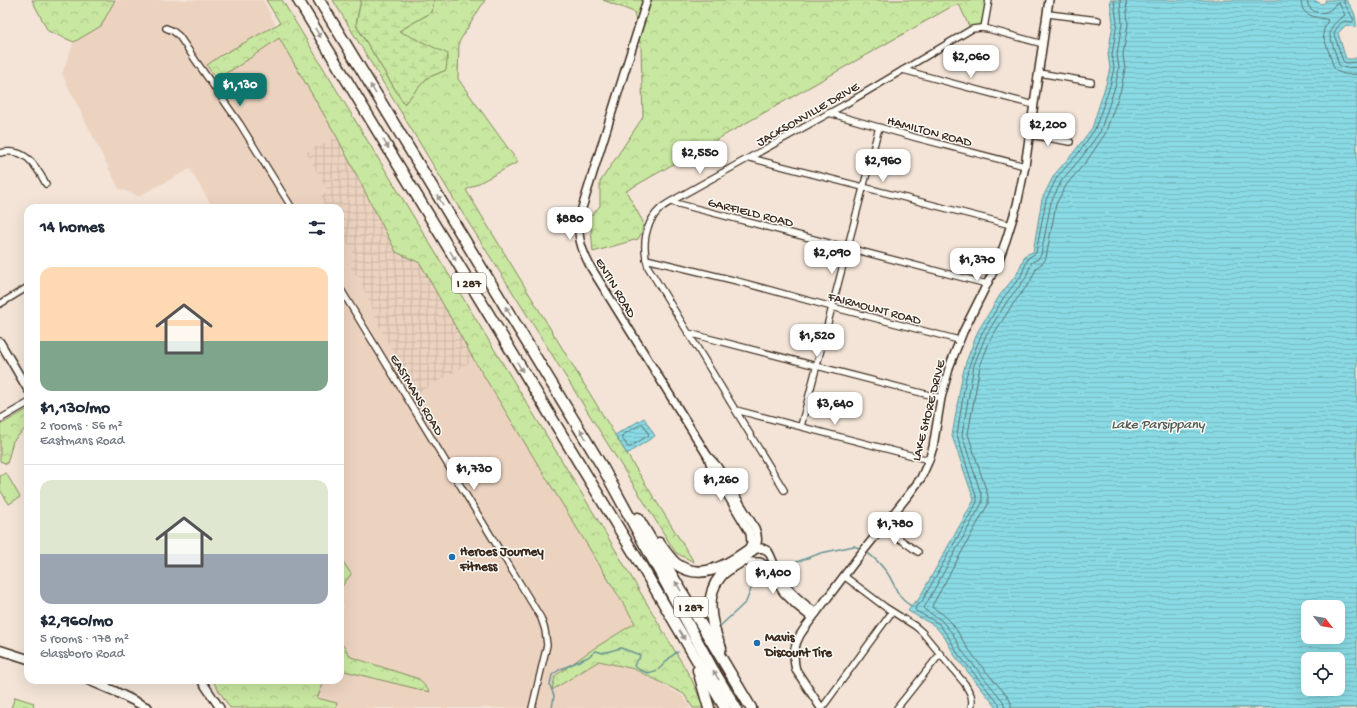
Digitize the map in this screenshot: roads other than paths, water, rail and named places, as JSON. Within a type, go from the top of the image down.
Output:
[{"type":"highway","name":"I 287","points":[[298,0],[692,650],[725,708]]},
{"type":"highway","name":"I 287","points":[[319,0],[603,468],[619,485],[640,523],[751,708]]},
{"type":"highway","points":[[603,468],[711,666],[736,708]]},
{"type":"highway","points":[[640,523],[652,531],[668,555],[675,562],[688,570],[698,572],[713,570],[751,550]]},
{"type":"highway","points":[[740,562],[723,573],[717,580],[712,596],[711,611],[716,636],[741,692]]},
{"type":"highway","points":[[692,650],[706,692],[709,708]]},
{"type":"main road","points":[[0,650],[24,658]]},
{"type":"main road","points":[[97,684],[148,708]]},
{"type":"street","name":"ENTIN ROAD","points":[[648,0],[579,217],[578,232],[581,246],[590,266],[707,455],[712,469],[750,533],[751,550]]},
{"type":"street","points":[[989,0],[984,28],[1043,44]]},
{"type":"street","name":"LAKE SHORE DRIVE","points":[[821,708],[796,670],[794,663],[794,648],[800,634],[864,549],[921,478],[929,460],[933,447],[941,398],[950,365],[959,340],[998,262],[1012,225],[1025,166],[1049,0]]},
{"type":"street","points":[[1048,14],[1098,20]]},
{"type":"street","points":[[166,28],[179,36],[188,48],[240,124],[290,204]]},
{"type":"street","name":"JACKSONVILLE DRIVE","points":[[784,490],[652,273],[646,260],[645,253],[645,239],[650,224],[658,212],[671,202],[829,113],[972,29],[984,28]]},
{"type":"street","points":[[903,70],[1034,105]]},
{"type":"street","points":[[1039,73],[1091,82]]},
{"type":"street","name":"HAMILTON ROAD","points":[[829,113],[879,128],[1025,166]]},
{"type":"street","points":[[801,426],[879,128]]},
{"type":"street","points":[[1030,135],[1070,142]]},
{"type":"street","points":[[0,153],[8,151],[20,153],[31,160],[46,184]]},
{"type":"street","points":[[750,158],[1012,225]]},
{"type":"street","name":"GARFIELD ROAD","points":[[671,202],[987,284]]},
{"type":"street","name":"FAIRMOUNT ROAD","points":[[646,260],[737,281],[959,340]]},
{"type":"street","points":[[0,304],[24,289]]},
{"type":"street","name":"EASTMANS ROAD","points":[[344,295],[541,618],[545,630],[547,645],[532,708]]},
{"type":"street","points":[[688,333],[941,398]]},
{"type":"street","points":[[0,342],[24,383]]},
{"type":"street","points":[[0,419],[24,405]]},
{"type":"street","points":[[736,410],[929,460]]},
{"type":"street","points":[[884,525],[894,535],[918,552]]},
{"type":"street","points":[[740,562],[751,555],[751,550],[764,549],[768,551],[780,578],[814,616]]},
{"type":"street","points":[[740,562],[760,562],[768,567],[783,592],[796,605],[814,616]]},
{"type":"street","points":[[844,576],[892,612],[922,632],[969,691],[972,698],[971,708]]},
{"type":"street","points":[[821,708],[892,612]]},
{"type":"street","points":[[897,708],[940,654]]},
{"type":"street","points":[[204,684],[220,708]]},
{"type":"water","name":"Lake Parsippany","points":[[1110,0],[1313,0],[1322,4],[1326,2],[1325,0],[1346,0],[1354,13],[1356,27],[1346,25],[1338,33],[1346,59],[1354,59],[1357,57],[1357,708],[997,708],[955,656],[945,638],[935,626],[908,611],[915,601],[917,602],[974,500],[952,436],[966,362],[978,331],[1000,295],[1017,274],[1025,255],[1033,252],[1042,199],[1054,175],[1092,128],[1110,68],[1108,55],[1113,23]]},
{"type":"water","points":[[644,418],[655,436],[627,454],[615,435]]},
{"type":"waterway","points":[[781,566],[821,553],[854,546],[861,549]]},
{"type":"waterway","points":[[866,552],[884,568],[897,592],[903,600],[912,606]]},
{"type":"waterway","points":[[718,628],[746,602],[759,572],[765,570]]},
{"type":"waterway","points":[[552,708],[554,696],[550,685],[552,675],[559,670],[588,657],[596,651],[603,653],[621,648],[640,655],[634,666],[648,673],[659,669],[670,657],[678,652]]},
{"type":"place","name":"Heroes Journey Fitness","points":[[452,557]]},
{"type":"place","name":"Mavis Discount Tire","points":[[757,643]]}]
